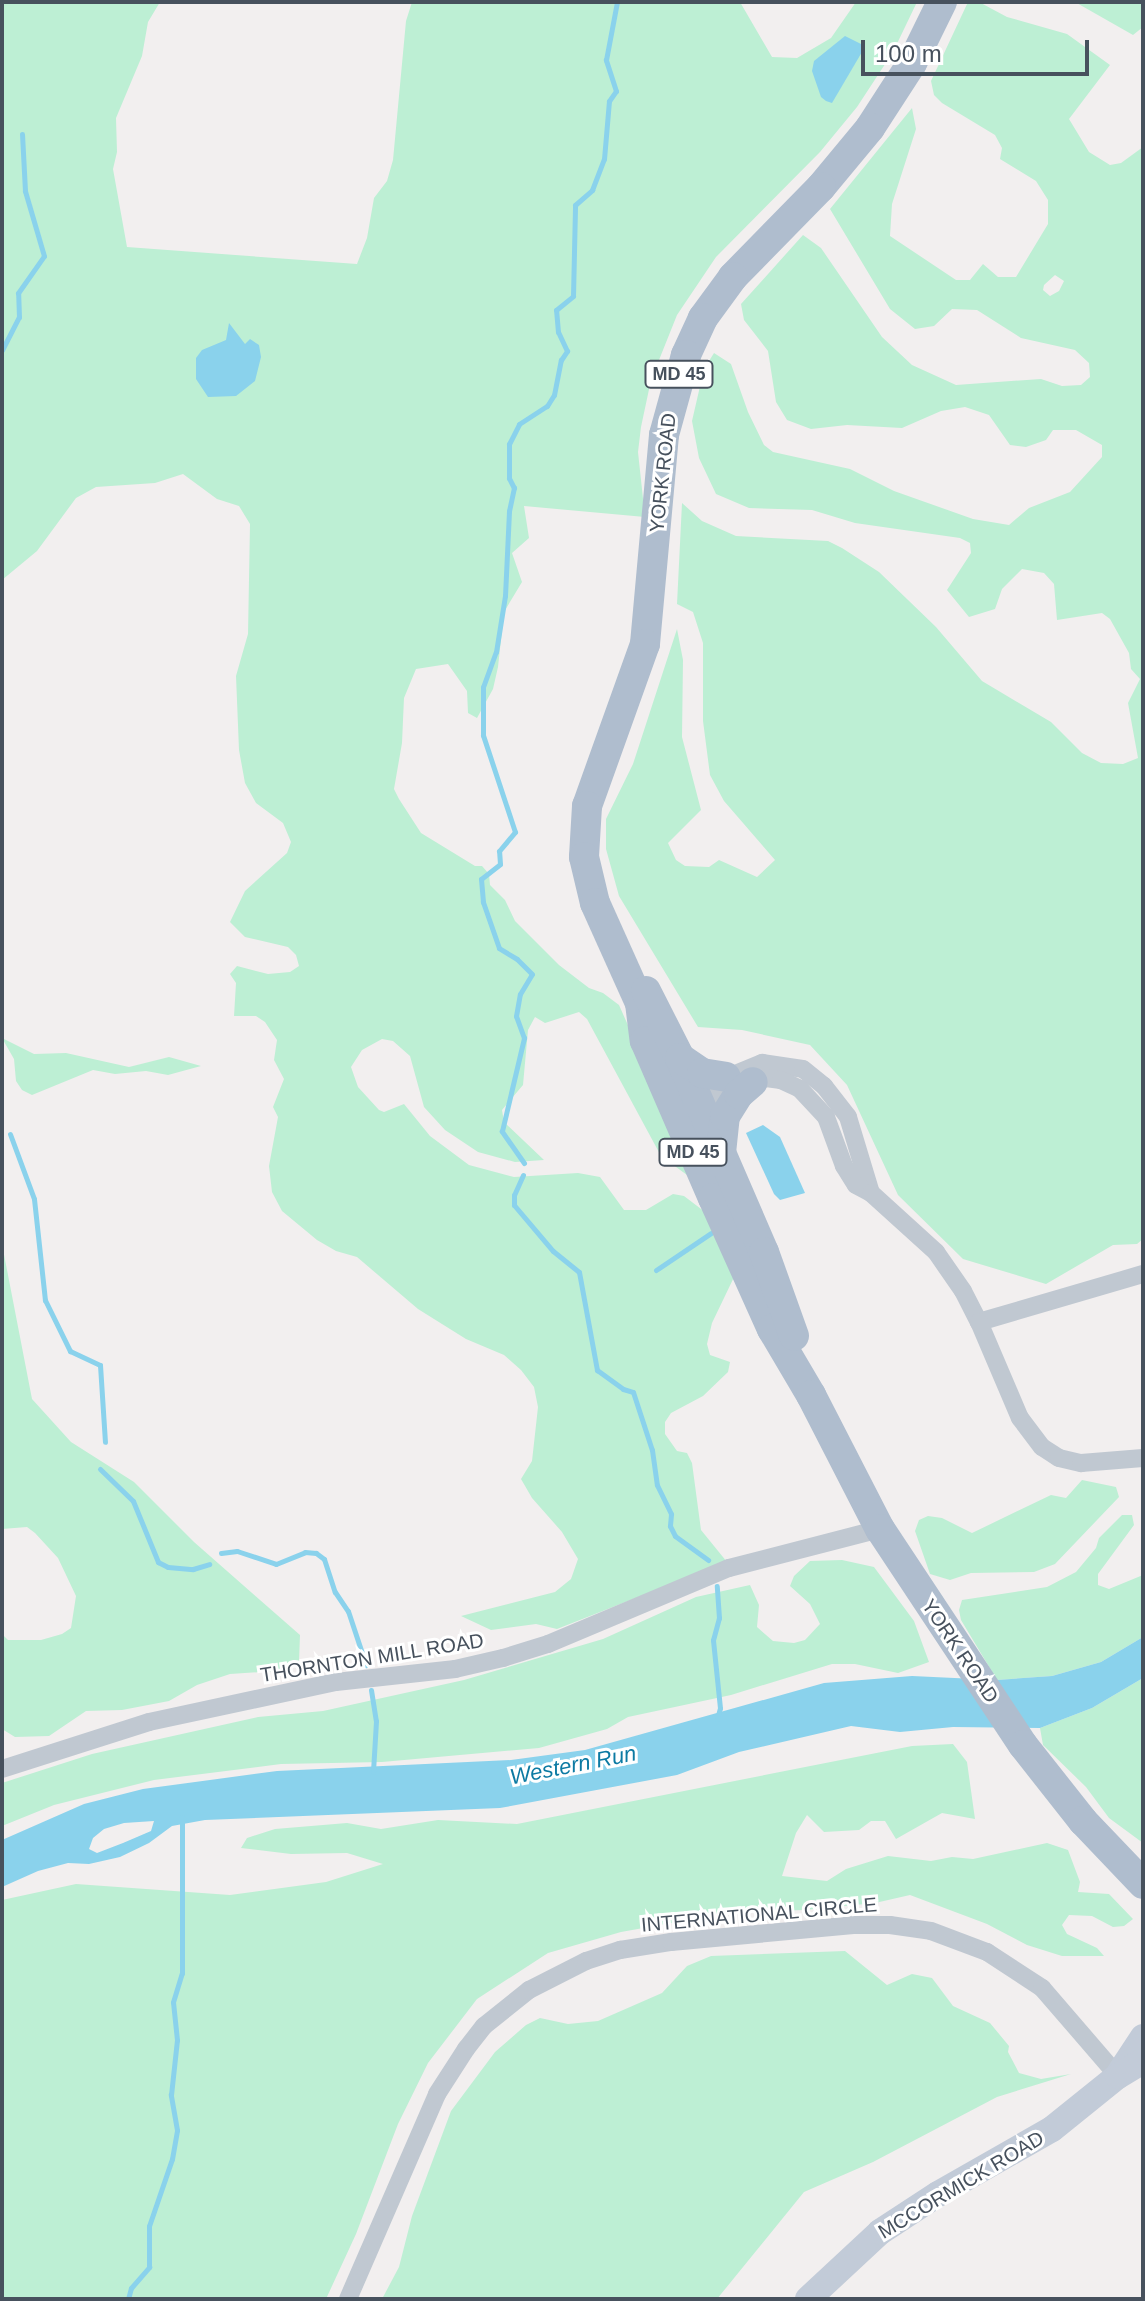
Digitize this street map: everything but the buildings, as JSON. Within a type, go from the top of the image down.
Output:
[{"type":"main road","name":"YORK ROAD","points":[[942,2],[912,63],[883,110],[830,177],[722,291],[703,318],[679,375],[662,449],[654,577],[645,644],[591,792],[585,820],[584,857],[589,889],[640,1003],[645,1041],[742,1262],[772,1329],[811,1395],[880,1529],[1023,1745],[1083,1821],[1143,1884]]},
{"type":"main road","name":"YORK ROAD","points":[[623,966],[652,998],[680,1058],[774,1277],[811,1395]]},
{"type":"main road","points":[[640,1003],[674,1075],[697,1097],[696,1127],[741,1229],[742,1262]]},
{"type":"main road","points":[[680,1058],[702,1073],[740,1080],[739,1094],[725,1116],[721,1155]]},
{"type":"main road","name":"MCCORMICK ROAD","points":[[1118,2076],[1143,2037]]},
{"type":"main road","name":"MCCORMICK ROAD","points":[[808,2299],[880,2232],[938,2194],[1052,2129],[1118,2076],[1143,2061]]},
{"type":"street","points":[[697,1097],[722,1095],[762,1063],[803,1069],[823,1098],[826,1117],[844,1166],[856,1185],[871,1193],[936,1252],[963,1291],[979,1322],[1020,1418],[1042,1447],[1059,1458],[1081,1463],[1143,1458]]},
{"type":"street","points":[[697,1097],[708,1086],[740,1080],[781,1080],[823,1098]]},
{"type":"street","points":[[979,1322],[1143,1274]]},
{"type":"street","name":"THORNTON MILL ROAD","points":[[2,1769],[149,1722],[336,1682],[455,1669],[503,1658],[548,1644],[729,1568],[880,1529]]},
{"type":"street","name":"INTERNATIONAL CIRCLE","points":[[348,2299],[437,2094],[466,2049],[484,2026],[529,1990],[586,1961],[620,1950],[671,1942],[853,1925],[890,1925],[931,1931],[987,1952],[1042,1988],[1118,2076]]},
{"type":"green space","points":[[2,2],[160,2],[148,22],[142,56],[116,118],[117,152],[113,169],[127,247],[357,264],[367,238],[374,198],[387,181],[393,160],[406,21],[412,2],[740,2],[772,57],[797,58],[831,38],[856,2],[917,2],[893,52],[857,107],[820,152],[716,257],[677,315],[651,380],[641,427],[638,452],[645,517],[524,506],[529,538],[512,553],[522,582],[504,612],[493,689],[477,718],[468,713],[467,691],[448,664],[416,669],[404,698],[402,743],[394,789],[399,799],[421,833],[475,866],[482,866],[489,874],[490,885],[505,900],[515,921],[559,965],[589,988],[603,993],[619,1005],[698,1183],[661,1156],[587,1019],[579,1012],[545,1023],[535,1017],[528,1030],[523,1085],[502,1110],[504,1122],[544,1160],[515,1162],[478,1152],[445,1130],[424,1107],[410,1056],[393,1041],[382,1039],[362,1050],[351,1067],[358,1087],[379,1110],[384,1112],[404,1104],[430,1136],[469,1165],[514,1177],[578,1173],[600,1177],[624,1210],[646,1210],[673,1194],[684,1196],[709,1215],[736,1273],[712,1323],[707,1344],[710,1355],[730,1362],[728,1372],[703,1396],[671,1413],[665,1422],[665,1434],[677,1451],[687,1453],[692,1463],[701,1530],[727,1562],[557,1629],[536,1624],[491,1630],[461,1616],[555,1592],[571,1579],[578,1559],[562,1532],[532,1498],[521,1479],[532,1461],[538,1407],[534,1387],[521,1370],[504,1355],[466,1339],[418,1309],[357,1257],[336,1251],[317,1240],[282,1211],[272,1192],[269,1166],[278,1117],[273,1107],[284,1079],[274,1060],[277,1040],[265,1022],[256,1016],[234,1016],[236,983],[230,974],[237,966],[268,974],[290,972],[299,966],[296,955],[288,947],[245,937],[230,922],[245,891],[287,853],[291,842],[283,823],[256,803],[245,783],[239,750],[236,676],[248,634],[250,524],[239,506],[217,499],[183,474],[155,483],[96,487],[76,498],[37,551],[2,580]]},
{"type":"green space","points":[[968,2],[979,2],[1007,17],[1067,34],[1110,65],[1069,119],[1089,152],[1110,165],[1121,163],[1143,147],[1143,1239],[1137,1244],[1113,1245],[1046,1284],[963,1259],[898,1195],[847,1085],[810,1045],[742,1030],[698,1027],[619,896],[606,849],[606,819],[633,764],[677,629],[683,660],[682,737],[701,810],[668,843],[676,860],[685,866],[709,867],[719,860],[757,877],[775,860],[724,801],[710,775],[703,721],[703,643],[693,612],[677,604],[682,503],[702,521],[736,536],[828,541],[842,548],[879,572],[936,627],[982,681],[1051,722],[1082,753],[1101,763],[1123,764],[1138,758],[1128,703],[1140,679],[1131,669],[1129,653],[1110,619],[1102,613],[1057,620],[1054,584],[1044,573],[1022,569],[1002,589],[995,609],[969,617],[947,590],[971,553],[970,543],[960,538],[855,523],[812,510],[749,508],[716,494],[699,458],[692,421],[704,369],[714,353],[731,364],[748,412],[764,445],[773,452],[850,469],[894,491],[973,519],[1009,525],[1029,508],[1070,492],[1102,457],[1102,445],[1076,430],[1053,430],[1046,440],[1026,447],[1010,445],[989,415],[965,407],[941,411],[902,428],[847,425],[811,429],[787,420],[776,402],[768,351],[744,320],[741,304],[803,235],[821,248],[882,337],[912,365],[956,385],[1041,379],[1062,386],[1081,385],[1090,377],[1089,363],[1075,350],[1021,338],[977,310],[952,309],[934,326],[915,329],[890,309],[830,209],[912,108],[916,129],[892,204],[890,236],[956,280],[970,280],[983,264],[998,277],[1016,277],[1048,224],[1048,200],[1036,181],[1000,159],[1002,148],[995,135],[942,103],[934,95],[931,81]],"holes":[[[1055,275],[1064,281],[1059,291],[1050,296],[1043,290]]]},
{"type":"green space","points":[[1075,2],[1143,2],[1143,27],[1133,35]]},
{"type":"green space","points":[[2,1038],[34,1054],[66,1053],[129,1067],[169,1057],[201,1066],[168,1075],[146,1071],[115,1074],[93,1070],[32,1095],[22,1090],[16,1081],[14,1059]]},
{"type":"green space","points":[[2,1244],[32,1399],[71,1442],[134,1482],[194,1542],[300,1635],[299,1662],[277,1671],[230,1674],[197,1685],[169,1701],[122,1710],[86,1711],[49,1736],[15,1737],[2,1729],[2,1634],[8,1640],[41,1640],[62,1634],[71,1628],[76,1596],[58,1558],[35,1533],[27,1527],[2,1529]]},
{"type":"green space","points":[[1082,1480],[1116,1487],[1119,1497],[1055,1564],[1034,1572],[971,1573],[950,1580],[930,1574],[915,1531],[919,1520],[928,1516],[942,1518],[972,1533],[1051,1495],[1066,1498]]},
{"type":"green space","points":[[1122,1515],[1132,1515],[1134,1525],[1098,1574],[1098,1585],[1109,1589],[1143,1575],[1143,1637],[1101,1662],[1052,1676],[997,1680],[961,1620],[959,1610],[962,1600],[1047,1587],[1076,1572],[1096,1548],[1099,1538]]},
{"type":"green space","points":[[842,1560],[874,1567],[914,1621],[929,1662],[898,1673],[855,1664],[832,1664],[731,1695],[628,1717],[607,1729],[539,1748],[382,1762],[281,1764],[154,1780],[54,1805],[2,1826],[2,1783],[92,1754],[258,1717],[323,1711],[464,1680],[603,1639],[696,1597],[750,1585],[759,1605],[757,1627],[773,1641],[794,1643],[805,1640],[820,1624],[810,1604],[790,1586],[794,1576],[810,1561]]},
{"type":"green space","points":[[1143,1678],[1143,1843],[1109,1818],[1086,1787],[1043,1745],[1040,1728],[1092,1708]]},
{"type":"green space","points":[[953,1744],[967,1762],[975,1819],[942,1813],[896,1839],[885,1821],[871,1821],[859,1830],[824,1832],[807,1815],[796,1833],[782,1876],[827,1881],[846,1869],[888,1856],[931,1861],[952,1857],[973,1859],[1047,1843],[1068,1850],[1080,1882],[1078,1892],[1109,1894],[1133,1919],[1124,1926],[1113,1927],[1092,1916],[1069,1915],[1062,1925],[1067,1934],[1097,1948],[1104,1956],[1062,1956],[1027,1945],[987,1924],[910,1895],[875,1903],[804,1910],[733,1912],[621,1932],[548,1953],[477,1999],[428,2063],[398,2124],[356,2234],[326,2299],[2,2299],[2,1900],[76,1884],[230,1895],[326,1882],[383,1864],[347,1853],[291,1854],[241,1848],[247,1838],[275,1829],[347,1823],[381,1829],[438,1820],[517,1824],[912,1746]]},
{"type":"green space","points":[[845,1951],[887,1985],[912,1974],[932,1978],[953,2006],[990,2023],[1009,2046],[1008,2052],[1019,2073],[1041,2079],[1071,2074],[997,2097],[873,2162],[804,2192],[717,2299],[382,2299],[399,2267],[412,2216],[451,2111],[495,2052],[526,2025],[540,2018],[568,2024],[598,2021],[662,1993],[687,1966],[711,1956]]},
{"type":"water","points":[[845,36],[861,44],[862,52],[832,103],[821,97],[812,71],[814,61]]},
{"type":"water","points":[[229,323],[245,344],[250,339],[259,345],[261,357],[255,381],[236,396],[208,397],[196,379],[196,358],[202,350],[226,340]]},
{"type":"water","points":[[763,1125],[780,1137],[805,1193],[780,1200],[774,1194],[746,1133]]},
{"type":"water","name":"Western Run","points":[[1143,1637],[1143,1678],[1092,1708],[1040,1728],[953,1727],[900,1732],[851,1726],[739,1752],[677,1775],[500,1808],[205,1820],[172,1826],[149,1843],[120,1857],[89,1864],[68,1863],[38,1871],[2,1887],[2,1840],[84,1804],[143,1789],[277,1771],[511,1760],[585,1750],[824,1683],[912,1676],[997,1680],[1052,1676],[1101,1662]],"holes":[[[154,1821],[151,1831],[97,1853],[89,1849],[93,1838],[104,1829],[124,1823]]]},
{"type":"waterway","points":[[524,1163],[502,1131],[524,1038],[516,1016],[520,994],[532,974],[517,959],[499,948],[483,902],[481,879],[500,864],[499,851],[515,832],[483,735],[483,687],[496,652],[505,596],[509,511],[514,488],[509,478],[509,444],[519,424],[547,406],[554,395],[561,360],[567,351],[558,332],[556,310],[573,296],[575,205],[592,190],[604,159],[609,101],[616,91],[606,60],[617,2]]},
{"type":"waterway","points":[[2,350],[19,317],[18,293],[44,256],[25,191],[22,134]]},
{"type":"waterway","points":[[10,1134],[34,1199],[45,1300],[70,1351],[100,1365],[105,1442]]},
{"type":"waterway","points":[[523,1175],[514,1195],[514,1205],[553,1251],[579,1272],[597,1370],[623,1389],[633,1392],[652,1450],[657,1485],[671,1514],[670,1526],[675,1536],[708,1560]]},
{"type":"waterway","points":[[656,1270],[711,1233]]},
{"type":"waterway","points":[[100,1469],[133,1501],[158,1562],[168,1567],[193,1569],[209,1564]]},
{"type":"waterway","points":[[221,1553],[237,1551],[276,1564],[305,1552],[316,1553],[324,1559],[335,1592],[348,1611],[366,1665]]},
{"type":"waterway","points":[[717,1586],[719,1618],[713,1640],[720,1708],[717,1719]]},
{"type":"waterway","points":[[371,1690],[376,1721],[373,1772]]},
{"type":"waterway","points":[[128,2299],[131,2288],[149,2267],[149,2226],[172,2159],[177,2130],[171,2095],[177,2040],[173,2002],[182,1973],[182,1817]]}]
